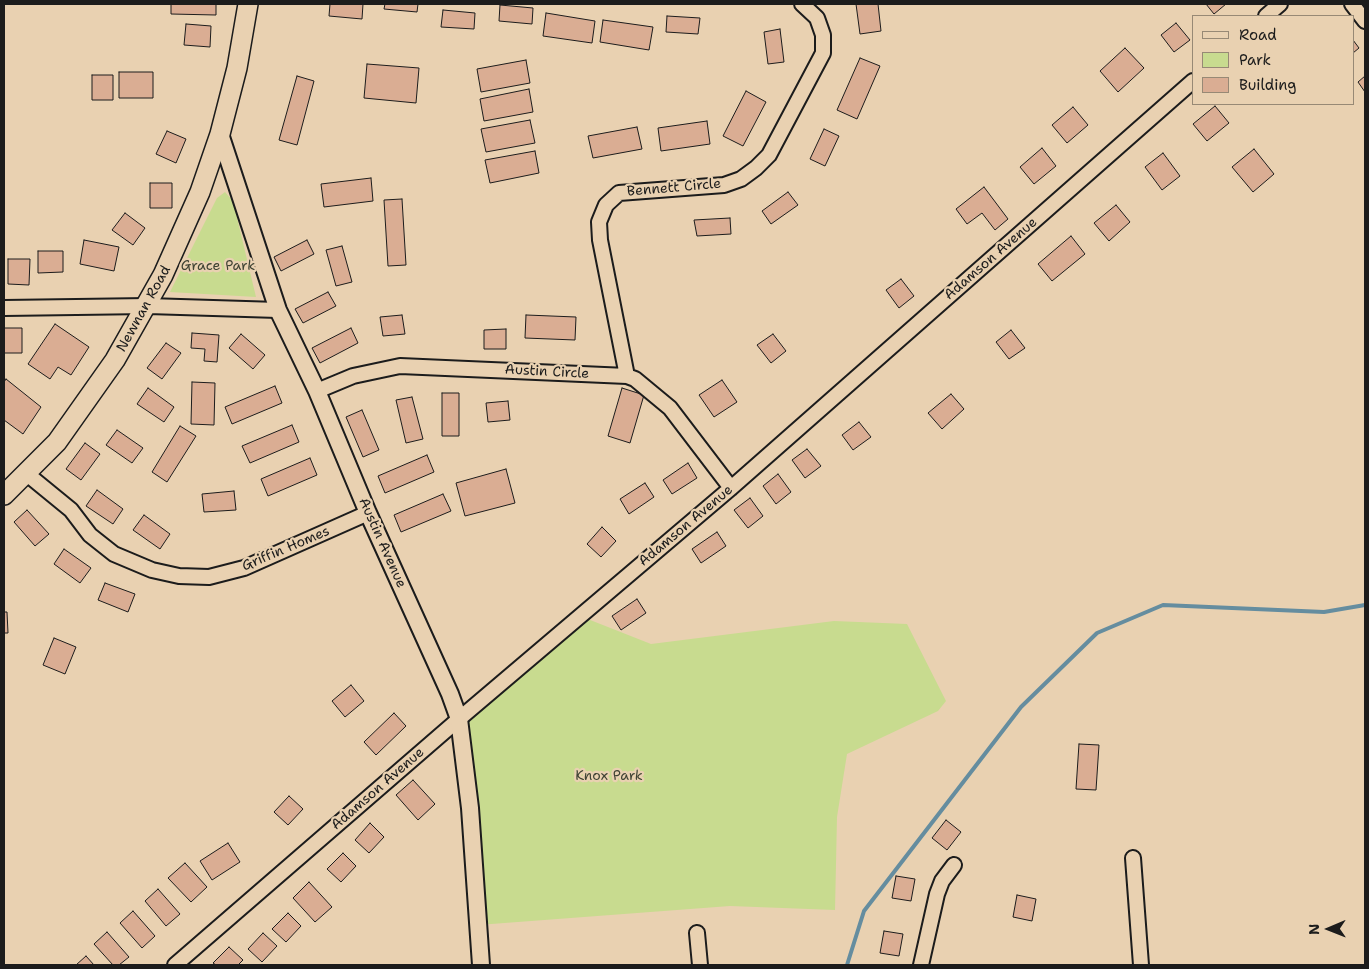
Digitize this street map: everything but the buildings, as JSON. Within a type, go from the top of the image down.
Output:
[{"type":"main road","name":"Newnan Road","points":[[4,496],[57,442],[116,360],[148,306],[189,220],[220,134],[238,68],[248,4]]},
{"type":"street","name":"Bennett Circle","points":[[627,376],[600,240],[599,222],[606,205],[619,193],[724,185],[741,179],[769,155],[823,53],[823,35],[817,18],[802,4]]},
{"type":"street","points":[[1267,15],[1280,4]]},
{"type":"street","points":[[1352,4],[1365,21]]},
{"type":"street","name":"Adamson Avenue","points":[[175,965],[458,719],[731,488],[1192,82]]},
{"type":"street","name":"Austin Avenue","points":[[220,134],[278,310],[317,391],[368,513],[450,694],[458,719],[470,808],[481,965]]},
{"type":"street","points":[[4,308],[148,306],[278,310]]},
{"type":"street","name":"Austin Circle","points":[[317,391],[353,376],[400,366],[627,376],[636,379],[670,408],[731,488]]},
{"type":"street","name":"Griffin Homes","points":[[27,474],[71,510],[90,535],[114,554],[152,570],[179,576],[209,577],[244,568],[368,513]]},
{"type":"street","points":[[1133,858],[1141,965]]},
{"type":"street","points":[[921,965],[937,894],[942,881],[954,865]]},
{"type":"street","points":[[697,933],[700,965]]},
{"type":"green space","name":"Grace Park","points":[[225,192],[233,201],[256,297],[170,292],[217,198]]},
{"type":"green space","name":"Knox Park","points":[[580,616],[651,644],[834,621],[907,624],[946,701],[938,711],[847,754],[837,817],[835,910],[730,906],[478,925],[459,719]]},
{"type":"waterway","points":[[847,965],[864,911],[1021,707],[1097,633],[1163,605],[1324,612],[1365,605]]}]
